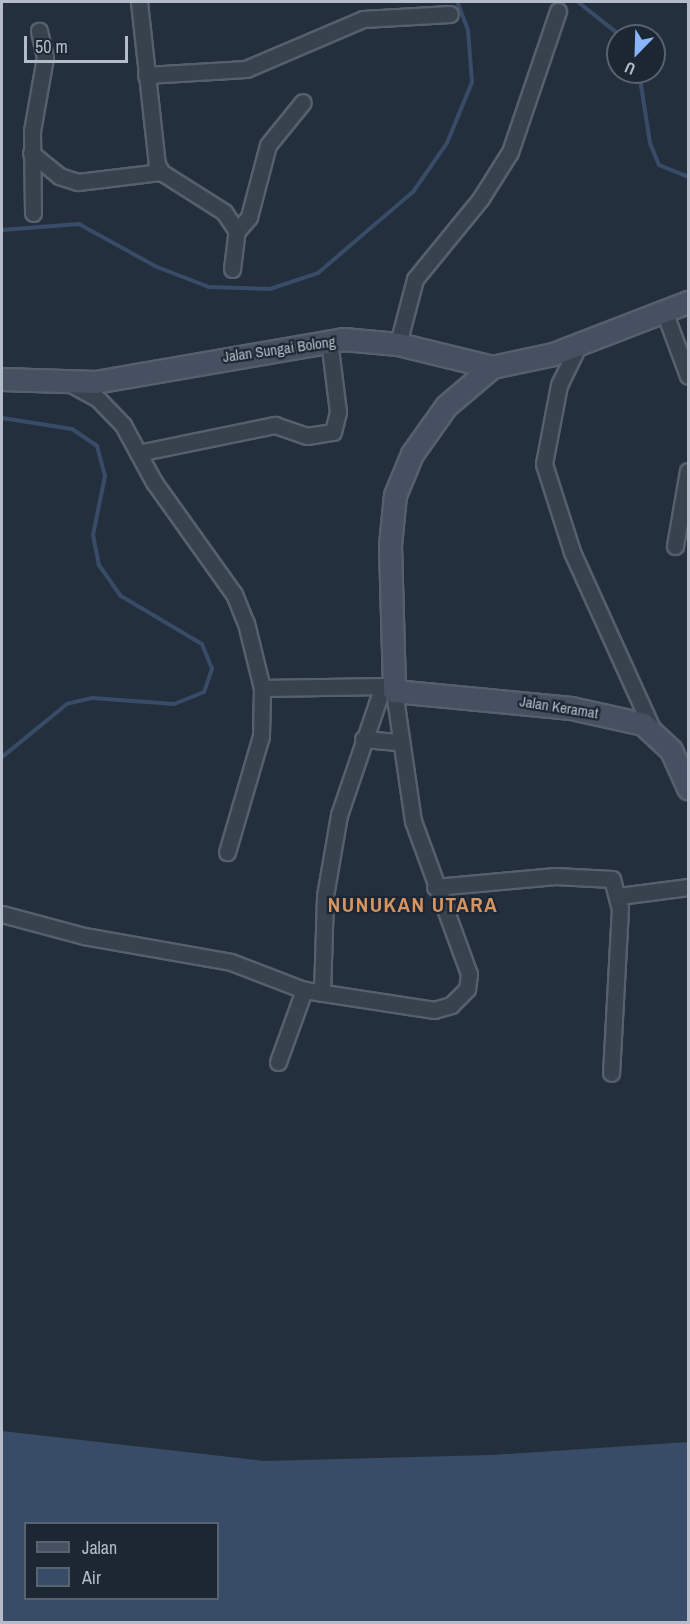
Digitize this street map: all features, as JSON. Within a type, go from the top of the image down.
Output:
[{"type":"street","points":[[139,2],[153,149],[161,172],[225,212],[237,231]]},
{"type":"street","points":[[398,344],[415,279],[481,198],[510,152],[558,11]]},
{"type":"street","points":[[146,75],[246,69],[363,20],[450,14]]},
{"type":"street","points":[[33,213],[31,153],[45,57],[39,31]]},
{"type":"street","points":[[232,269],[237,231],[249,217],[268,145],[303,102]]},
{"type":"street","points":[[31,153],[59,176],[78,182],[161,172]]},
{"type":"street","name":"Jalan Sungai Bolong","points":[[2,379],[71,384],[328,340],[398,344],[492,368],[579,344],[688,302]]},
{"type":"street","points":[[664,311],[688,376]]},
{"type":"street","points":[[138,453],[275,425],[292,427],[306,436],[333,432],[338,412],[328,340]]},
{"type":"street","points":[[579,344],[559,385],[544,464],[572,552],[652,728],[671,750],[688,788]]},
{"type":"street","points":[[2,914],[84,936],[231,962],[304,990],[434,1010],[458,999],[469,974],[435,887],[414,821],[390,686],[390,545],[395,495],[412,454],[446,406],[492,368]]},
{"type":"street","points":[[71,384],[108,408],[234,594],[262,688],[259,751],[226,852]]},
{"type":"street","points":[[675,546],[688,471]]},
{"type":"street","points":[[262,688],[390,686]]},
{"type":"street","points":[[322,993],[328,872],[363,739],[390,686]]},
{"type":"street","name":"Jalan Keramat","points":[[390,686],[571,708],[652,728]]},
{"type":"street","points":[[363,739],[400,742]]},
{"type":"street","points":[[435,887],[591,875],[612,879],[619,897],[611,1073]]},
{"type":"street","points":[[619,897],[688,887]]},
{"type":"street","points":[[278,1062],[304,990]]},
{"type":"water","points":[[2,1431],[264,1461],[492,1455],[688,1442],[688,1622],[2,1622]]},
{"type":"waterway","points":[[2,230],[79,224],[157,267],[209,287],[270,289],[318,273],[413,192],[447,143],[472,82],[468,30],[457,2]]},
{"type":"waterway","points":[[578,2],[606,24]]},
{"type":"waterway","points":[[641,84],[650,143],[659,165],[688,177]]},
{"type":"waterway","points":[[2,418],[72,429],[97,446],[105,476],[93,535],[99,565],[121,596],[202,644],[212,669],[204,692],[174,704],[92,698],[67,704],[2,757]]},
{"type":"district","name":"NUNUKAN UTARA","points":[[413,905]]}]
